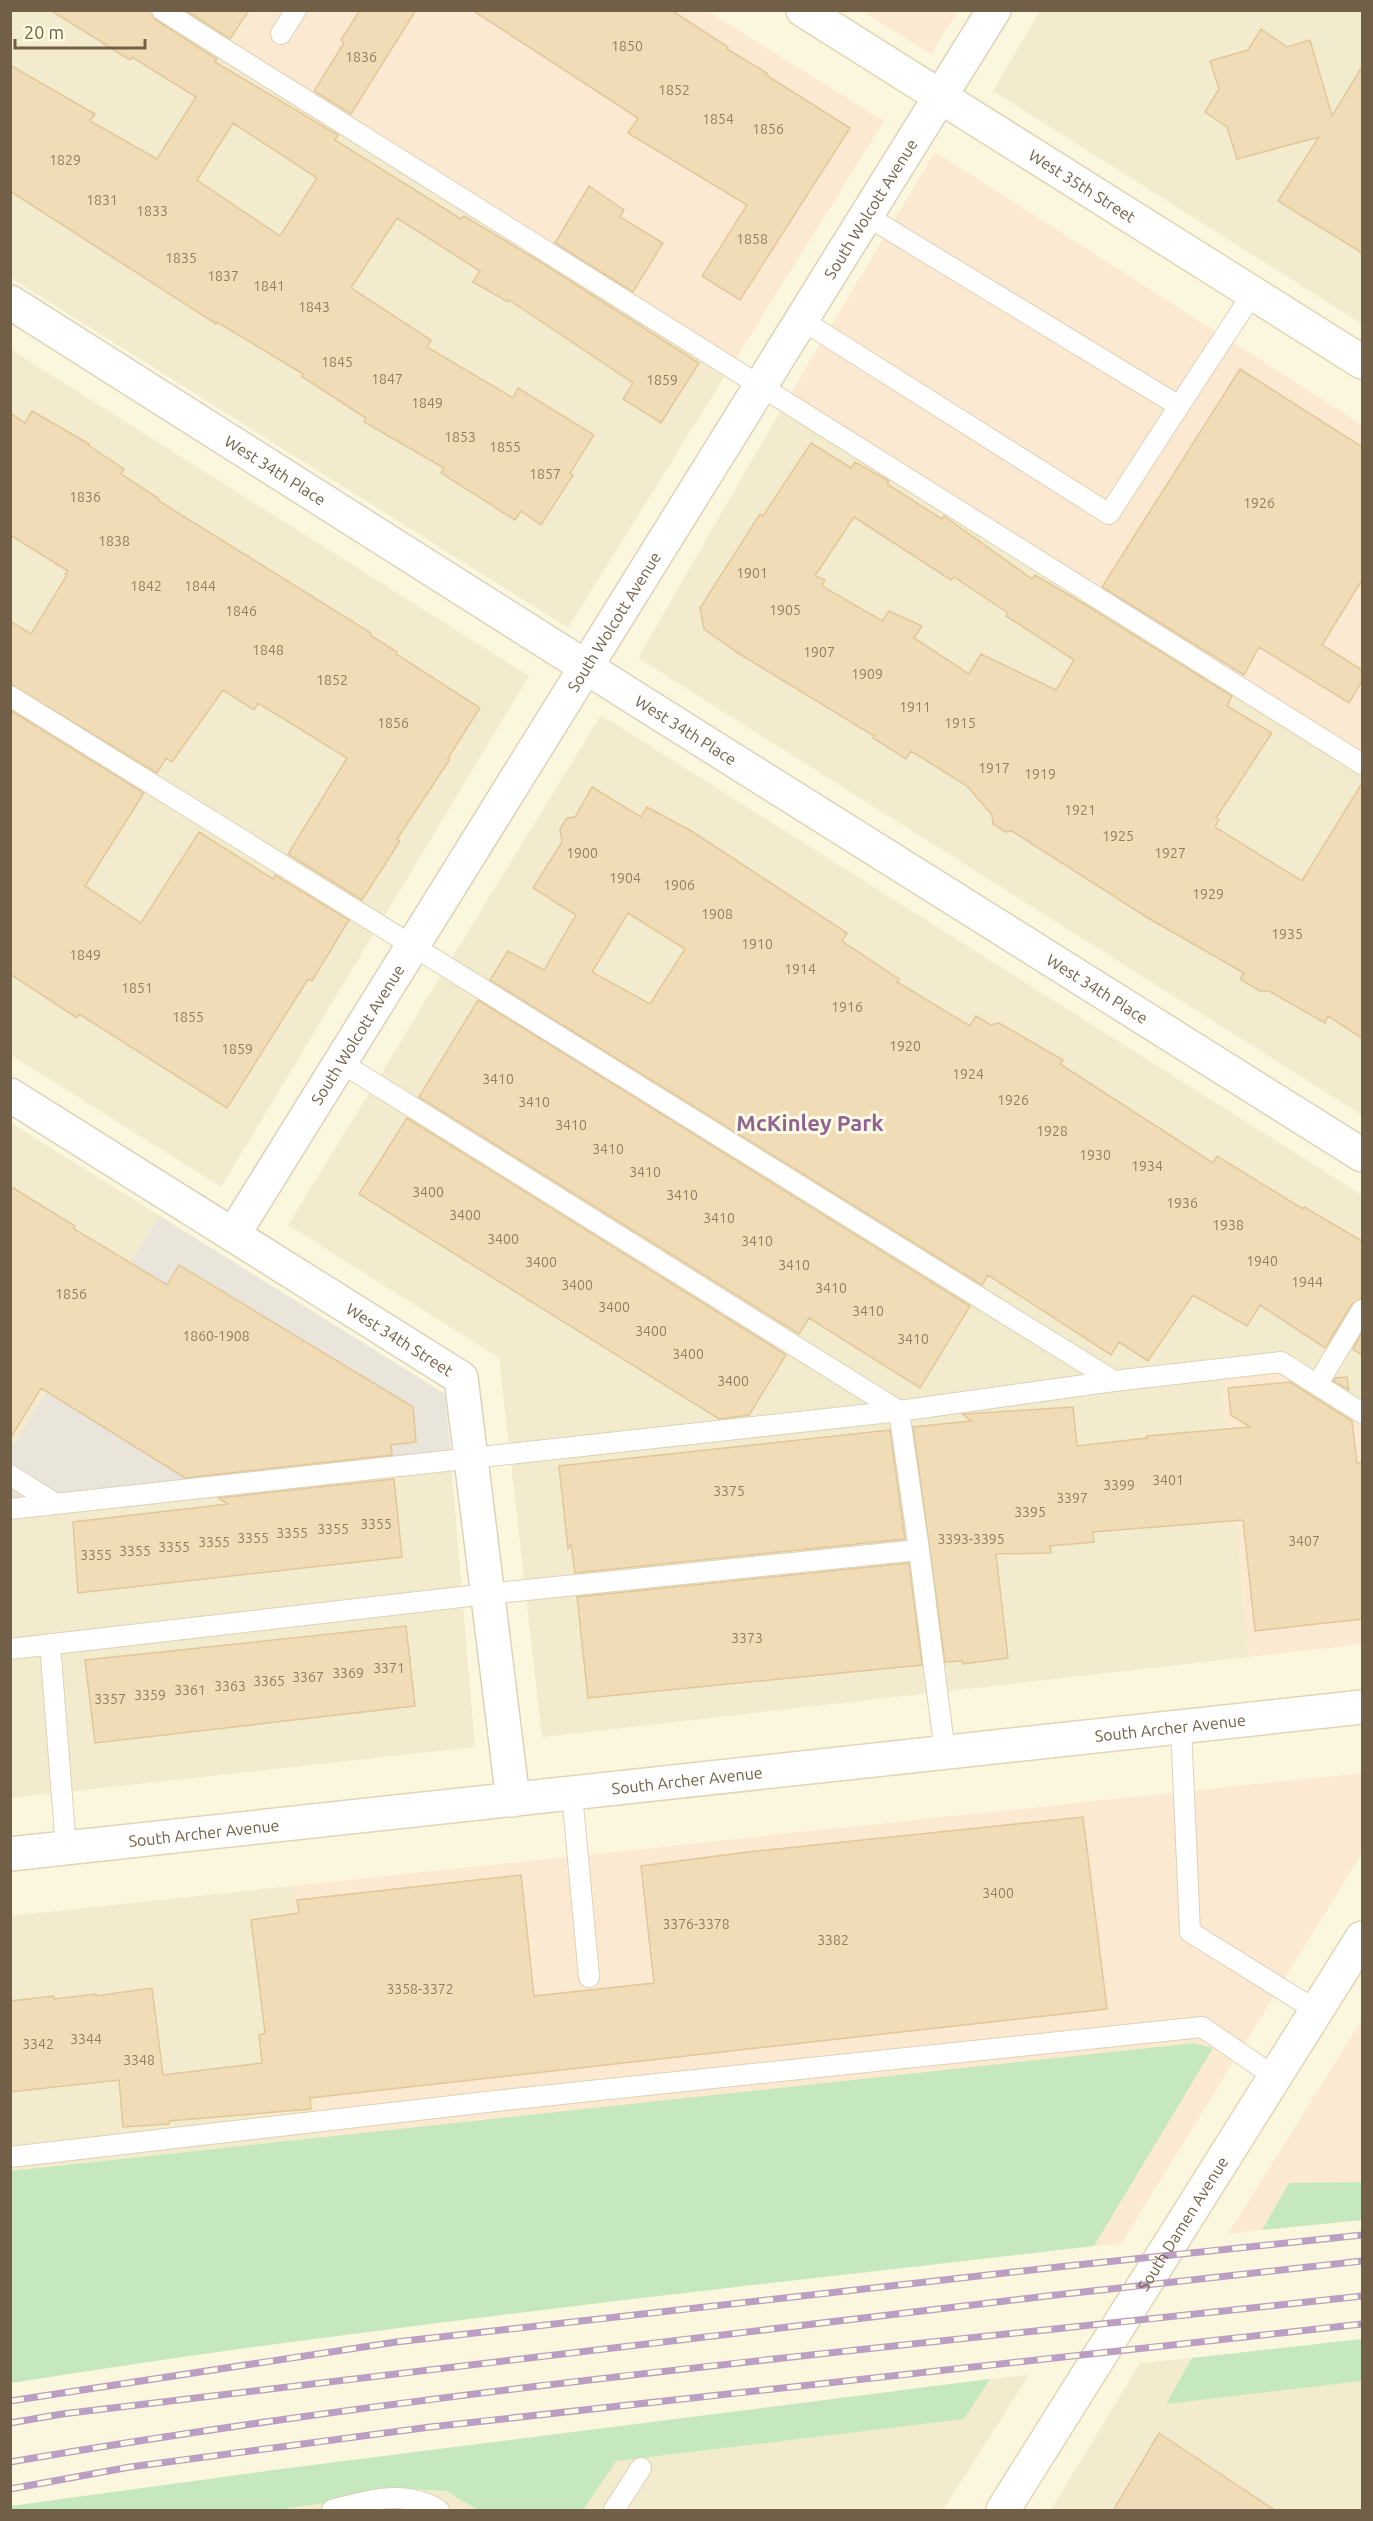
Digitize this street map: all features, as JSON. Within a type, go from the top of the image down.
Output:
[{"type":"street","name":"West 35th Street","points":[[803,10],[1362,362]]},
{"type":"street","name":"South Wolcott Avenue","points":[[233,1235],[994,10]]},
{"type":"street","name":"West 34th Place","points":[[10,302],[1362,1155]]},
{"type":"street","name":"West 34th Street","points":[[10,1095],[461,1378],[513,1800]]},
{"type":"street","name":"South Archer Avenue","points":[[11,1848],[66,1848],[1362,1707]]},
{"type":"street","name":"South Damen Avenue","points":[[1003,2511],[1362,1938]]},
{"type":"lane","points":[[162,10],[1362,764]]},
{"type":"lane","points":[[281,34],[296,10]]},
{"type":"lane","points":[[867,216],[1179,406]]},
{"type":"lane","points":[[802,320],[1109,514],[1253,293]]},
{"type":"lane","points":[[10,696],[1114,1381]]},
{"type":"lane","points":[[340,1062],[899,1411],[920,1550],[945,1754]]},
{"type":"lane","points":[[1317,1385],[1362,1310]]},
{"type":"lane","points":[[10,1509],[899,1411],[1114,1381],[1281,1362],[1362,1413]]},
{"type":"lane","points":[[10,1475],[56,1504]]},
{"type":"lane","points":[[10,1648],[488,1594],[920,1550]]},
{"type":"lane","points":[[50,1644],[66,1848]]},
{"type":"lane","points":[[1181,1727],[1190,1932],[1317,2012]]},
{"type":"lane","points":[[572,1794],[588,1977]]},
{"type":"lane","points":[[10,2157],[504,2100],[1203,2027],[1275,2077]]},
{"type":"lane","points":[[614,2511],[641,2468]]},
{"type":"lane","points":[[332,2511],[376,2498],[423,2501],[439,2511]]},
{"type":"shaded area","points":[[10,11],[252,11],[227,51],[731,366],[568,628],[11,278]]},
{"type":"shaded area","points":[[252,11],[707,11],[884,121],[731,366],[227,51]]},
{"type":"shaded area","points":[[862,11],[958,11],[931,54]]},
{"type":"shaded area","points":[[1040,11],[1362,11],[1362,324],[993,91]]},
{"type":"shaded area","points":[[935,152],[1362,425],[1362,764],[786,401]]},
{"type":"shaded area","points":[[10,349],[529,676],[221,1187],[11,1055]]},
{"type":"shaded area","points":[[786,401],[1362,764],[1362,1115],[638,658]]},
{"type":"shaded area","points":[[601,715],[1362,1195],[1362,1413],[1221,1369],[1249,1657],[542,1737],[499,1358],[288,1225]]},
{"type":"shaded area","points":[[11,1123],[160,1216],[11,1450]]},
{"type":"shaded area","points":[[160,1216],[445,1394],[451,1460],[11,1509],[10,1450]]},
{"type":"shaded area","points":[[1281,1362],[1362,1413],[1362,1644],[1249,1657],[1221,1369]]},
{"type":"shaded area","points":[[451,1460],[475,1747],[11,1798],[10,1509]]},
{"type":"shaded area","points":[[1362,1773],[1362,1853],[1121,2244],[1094,2246],[1212,2048],[1193,2043],[320,2138],[292,1886]]},
{"type":"shaded area","points":[[292,1886],[320,2138],[11,2171],[10,1916]]},
{"type":"shaded area","points":[[1362,2020],[1362,2182],[1289,2183],[1262,2230],[1228,2234]]},
{"type":"shaded area","points":[[1192,2358],[1167,2403],[1362,2381],[1362,2510],[1051,2510],[1140,2363]]},
{"type":"shaded area","points":[[1029,2375],[943,2510],[583,2510],[615,2461],[963,2419],[990,2379]]},
{"type":"shaded area","points":[[389,2488],[446,2491],[478,2510],[277,2510],[332,2502]]},
{"type":"green space","points":[[1194,2043],[1213,2048],[1094,2246],[281,2343],[11,2383],[11,2171]]},
{"type":"green space","points":[[1362,2182],[1362,2220],[1262,2230],[1289,2183]]},
{"type":"green space","points":[[1362,2339],[1362,2381],[1166,2404],[1192,2358]]},
{"type":"green space","points":[[990,2379],[964,2419],[616,2461],[583,2510],[478,2510],[446,2491],[389,2488],[332,2502],[277,2510],[11,2510],[10,2506],[281,2469]]},
{"type":"building","points":[[50,10],[150,10],[156,20],[217,59],[215,62],[338,135],[335,140],[461,219],[464,216],[542,263],[699,363],[661,423],[623,399],[633,383],[509,300],[508,302],[473,282],[480,271],[397,218],[351,288],[431,340],[427,347],[513,398],[518,388],[594,435],[570,473],[573,475],[541,525],[521,511],[515,520],[441,473],[444,468],[364,422],[366,418],[301,376],[303,374],[217,322],[216,324],[10,191],[10,65],[95,114],[90,121],[157,159],[196,97],[132,57],[130,60]],"holes":[[[233,123],[317,178],[280,236],[197,180]]]},
{"type":"building","points":[[185,10],[249,10],[230,39]]},
{"type":"building","points":[[360,10],[416,10],[351,114],[314,91],[344,43],[341,40]]},
{"type":"building","points":[[472,10],[671,10],[728,47],[727,49],[767,73],[766,75],[850,128],[740,300],[702,276],[747,205],[628,133],[638,118]]},
{"type":"building","points":[[1261,29],[1287,47],[1310,40],[1332,116],[1362,67],[1362,253],[1278,201],[1319,137],[1237,159],[1227,127],[1205,112],[1219,89],[1210,61],[1248,50]]},
{"type":"building","points":[[589,186],[624,210],[620,217],[663,243],[633,292],[555,243]]},
{"type":"building","points":[[1240,369],[1362,447],[1362,580],[1322,645],[1362,670],[1362,681],[1349,703],[1259,647],[1244,675],[1102,587]]},
{"type":"building","points":[[32,411],[89,444],[124,469],[121,474],[158,498],[159,501],[371,633],[370,635],[397,652],[396,654],[480,708],[448,758],[450,759],[397,839],[400,841],[362,900],[288,854],[347,758],[258,703],[254,710],[223,690],[172,762],[166,758],[157,773],[10,684],[10,621],[31,634],[68,571],[10,535],[10,413],[25,423]]},
{"type":"building","points":[[811,443],[851,468],[855,462],[889,481],[887,484],[942,519],[944,516],[1032,579],[1035,575],[1232,696],[1227,706],[1272,733],[1216,818],[1219,820],[1215,827],[1302,881],[1362,783],[1362,1038],[1328,1016],[1325,1023],[1269,991],[1260,991],[1240,979],[1244,973],[1148,918],[1012,831],[1006,832],[993,824],[992,815],[967,786],[911,751],[906,759],[873,738],[874,736],[738,653],[704,629],[700,608],[760,514],[763,516]],"holes":[[[854,517],[951,580],[954,577],[1008,613],[1006,616],[1074,660],[1056,690],[981,654],[969,674],[914,638],[922,626],[889,611],[882,621],[822,586],[825,580],[815,576]]]},
{"type":"building","points":[[10,710],[144,793],[85,886],[141,923],[199,832],[273,879],[275,875],[349,920],[312,981],[308,979],[227,1108],[79,1014],[77,1018],[10,974]]},
{"type":"building","points":[[592,787],[641,817],[647,807],[693,832],[847,933],[842,941],[899,979],[897,982],[970,1026],[976,1016],[991,1025],[999,1023],[1063,1060],[1060,1064],[1213,1163],[1217,1156],[1303,1209],[1304,1207],[1362,1241],[1362,1298],[1352,1304],[1325,1348],[1260,1305],[1247,1326],[1193,1295],[1148,1361],[1119,1342],[1111,1355],[988,1275],[982,1285],[490,980],[508,951],[544,970],[576,915],[533,888],[562,842],[560,829],[567,818],[575,817]],"holes":[[[628,913],[685,949],[650,1004],[592,972]]]},
{"type":"building","points":[[478,1000],[970,1306],[920,1388],[809,1318],[799,1334],[419,1097]]},
{"type":"building","points":[[407,1118],[786,1355],[749,1415],[719,1419],[359,1194]]},
{"type":"building","points":[[10,1186],[75,1226],[74,1229],[167,1285],[179,1265],[413,1407],[416,1442],[391,1445],[392,1455],[185,1478],[41,1388],[10,1439]]},
{"type":"building","points":[[1362,1332],[1362,1355],[1353,1349]]},
{"type":"building","points":[[1347,1377],[1349,1390],[1333,1381],[1335,1378]]},
{"type":"building","points":[[1290,1382],[1352,1421],[1357,1463],[1362,1463],[1362,1619],[1255,1631],[1243,1520],[1093,1532],[1094,1542],[1050,1546],[1051,1553],[996,1554],[1008,1658],[963,1664],[962,1661],[945,1662],[913,1427],[972,1421],[962,1414],[1073,1407],[1077,1446],[1147,1438],[1147,1436],[1250,1427],[1231,1415],[1228,1388]]},
{"type":"building","points":[[890,1430],[905,1539],[575,1573],[571,1544],[568,1549],[559,1466]]},
{"type":"building","points":[[394,1479],[402,1557],[78,1593],[73,1522],[228,1504],[218,1498]]},
{"type":"building","points":[[909,1563],[922,1665],[588,1698],[577,1597]]},
{"type":"building","points":[[406,1626],[415,1706],[95,1743],[85,1660]]},
{"type":"building","points":[[1083,1817],[1107,2009],[310,2098],[311,2109],[169,2121],[169,2124],[123,2127],[119,2080],[10,2092],[10,2001],[54,1996],[54,1999],[96,1994],[96,1996],[152,1988],[163,2075],[262,2063],[259,2035],[265,2033],[251,1920],[299,1913],[297,1900],[521,1875],[534,1996],[654,1983],[641,1866],[748,1852]]},
{"type":"building","points":[[1159,2433],[1276,2511],[1113,2511]]},
{"type":"railway","points":[[10,2401],[396,2342],[1362,2235]]},
{"type":"railway","points":[[10,2423],[62,2414],[1047,2296],[1362,2261]]},
{"type":"railway","points":[[10,2462],[178,2435],[516,2389],[854,2350],[1362,2296]]},
{"type":"railway","points":[[10,2489],[130,2467],[430,2427],[1362,2324]]},
{"type":"district","name":"McKinley Park","points":[[810,1123]]}]
